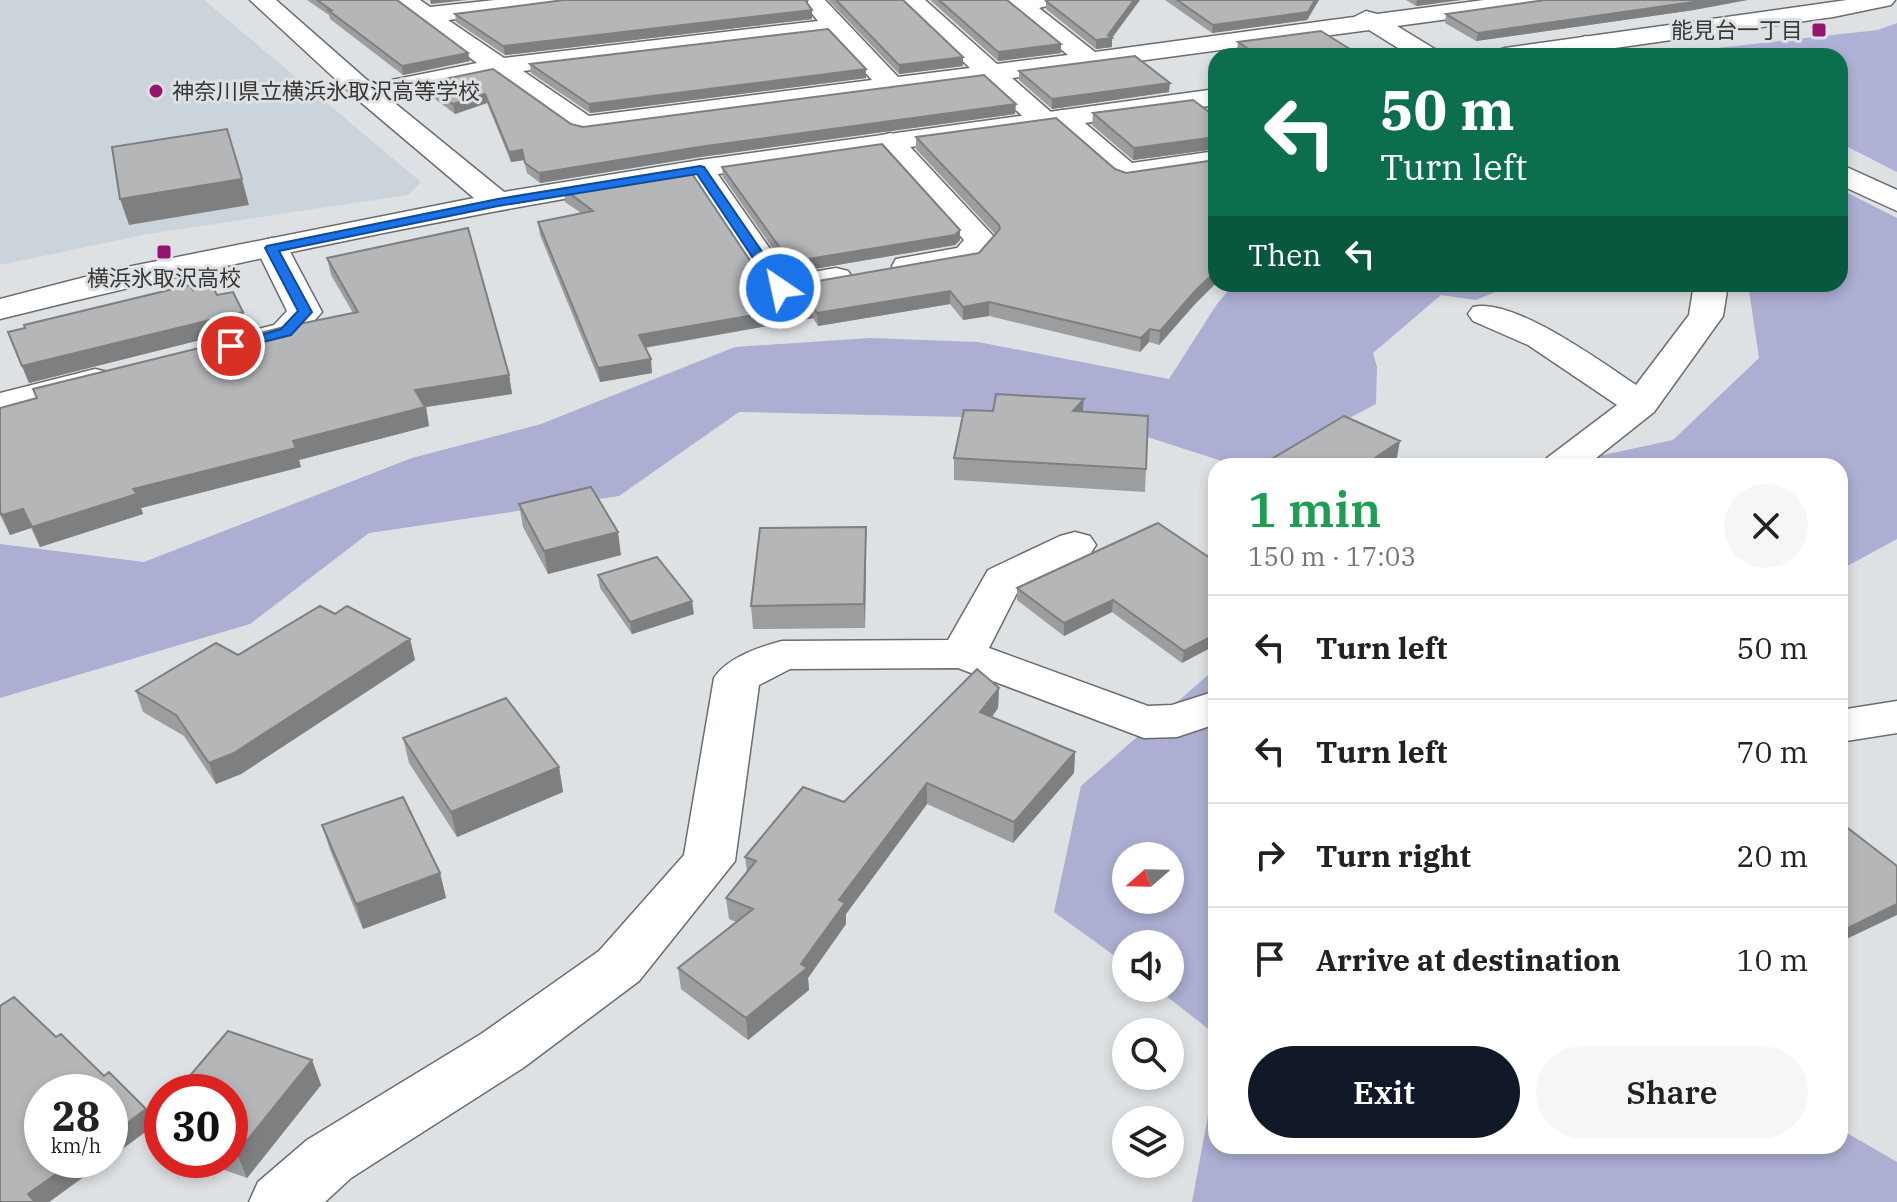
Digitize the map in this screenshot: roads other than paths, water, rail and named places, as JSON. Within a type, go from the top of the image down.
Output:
[{"type":"street","points":[[262,0],[366,93],[498,202]]},
{"type":"street","points":[[414,7],[559,0]]},
{"type":"street","points":[[812,0],[891,85]]},
{"type":"street","points":[[911,0],[989,72],[1126,173],[1208,161]]},
{"type":"street","points":[[1043,0],[1018,3],[1090,60]]},
{"type":"street","points":[[1335,0],[1416,48]]},
{"type":"street","points":[[414,7],[584,125],[1538,0]]},
{"type":"street","points":[[1559,48],[1833,10],[1883,0]]},
{"type":"street","points":[[366,93],[500,66],[836,26]]},
{"type":"street","points":[[1586,44],[1594,48]]},
{"type":"street","points":[[0,309],[112,280],[498,202],[700,169],[1208,98]]},
{"type":"street","points":[[700,169],[780,288],[967,256],[981,240],[890,142]]},
{"type":"street","points":[[1848,177],[1897,202]]},
{"type":"street","points":[[210,351],[286,332],[305,312],[272,248]]},
{"type":"street","points":[[1571,458],[1641,404],[1706,316],[1710,292]]},
{"type":"street","points":[[1485,314],[1540,338],[1641,404]]},
{"type":"street","points":[[0,404],[134,370]]},
{"type":"street","points":[[963,654],[1003,579],[1075,545]]},
{"type":"street","points":[[281,1202],[329,1159],[502,1051],[619,966],[709,861],[737,678],[782,655],[963,654],[1144,722],[1177,721],[1208,709]]},
{"type":"street","points":[[1848,725],[1897,717]]},
{"type":"place","name":"能見台一丁目","points":[[1819,30]]},
{"type":"place","name":"神奈川県立横浜氷取沢高等学校","points":[[156,91]]},
{"type":"place","name":"横浜氷取沢高校","points":[[164,252]]}]
